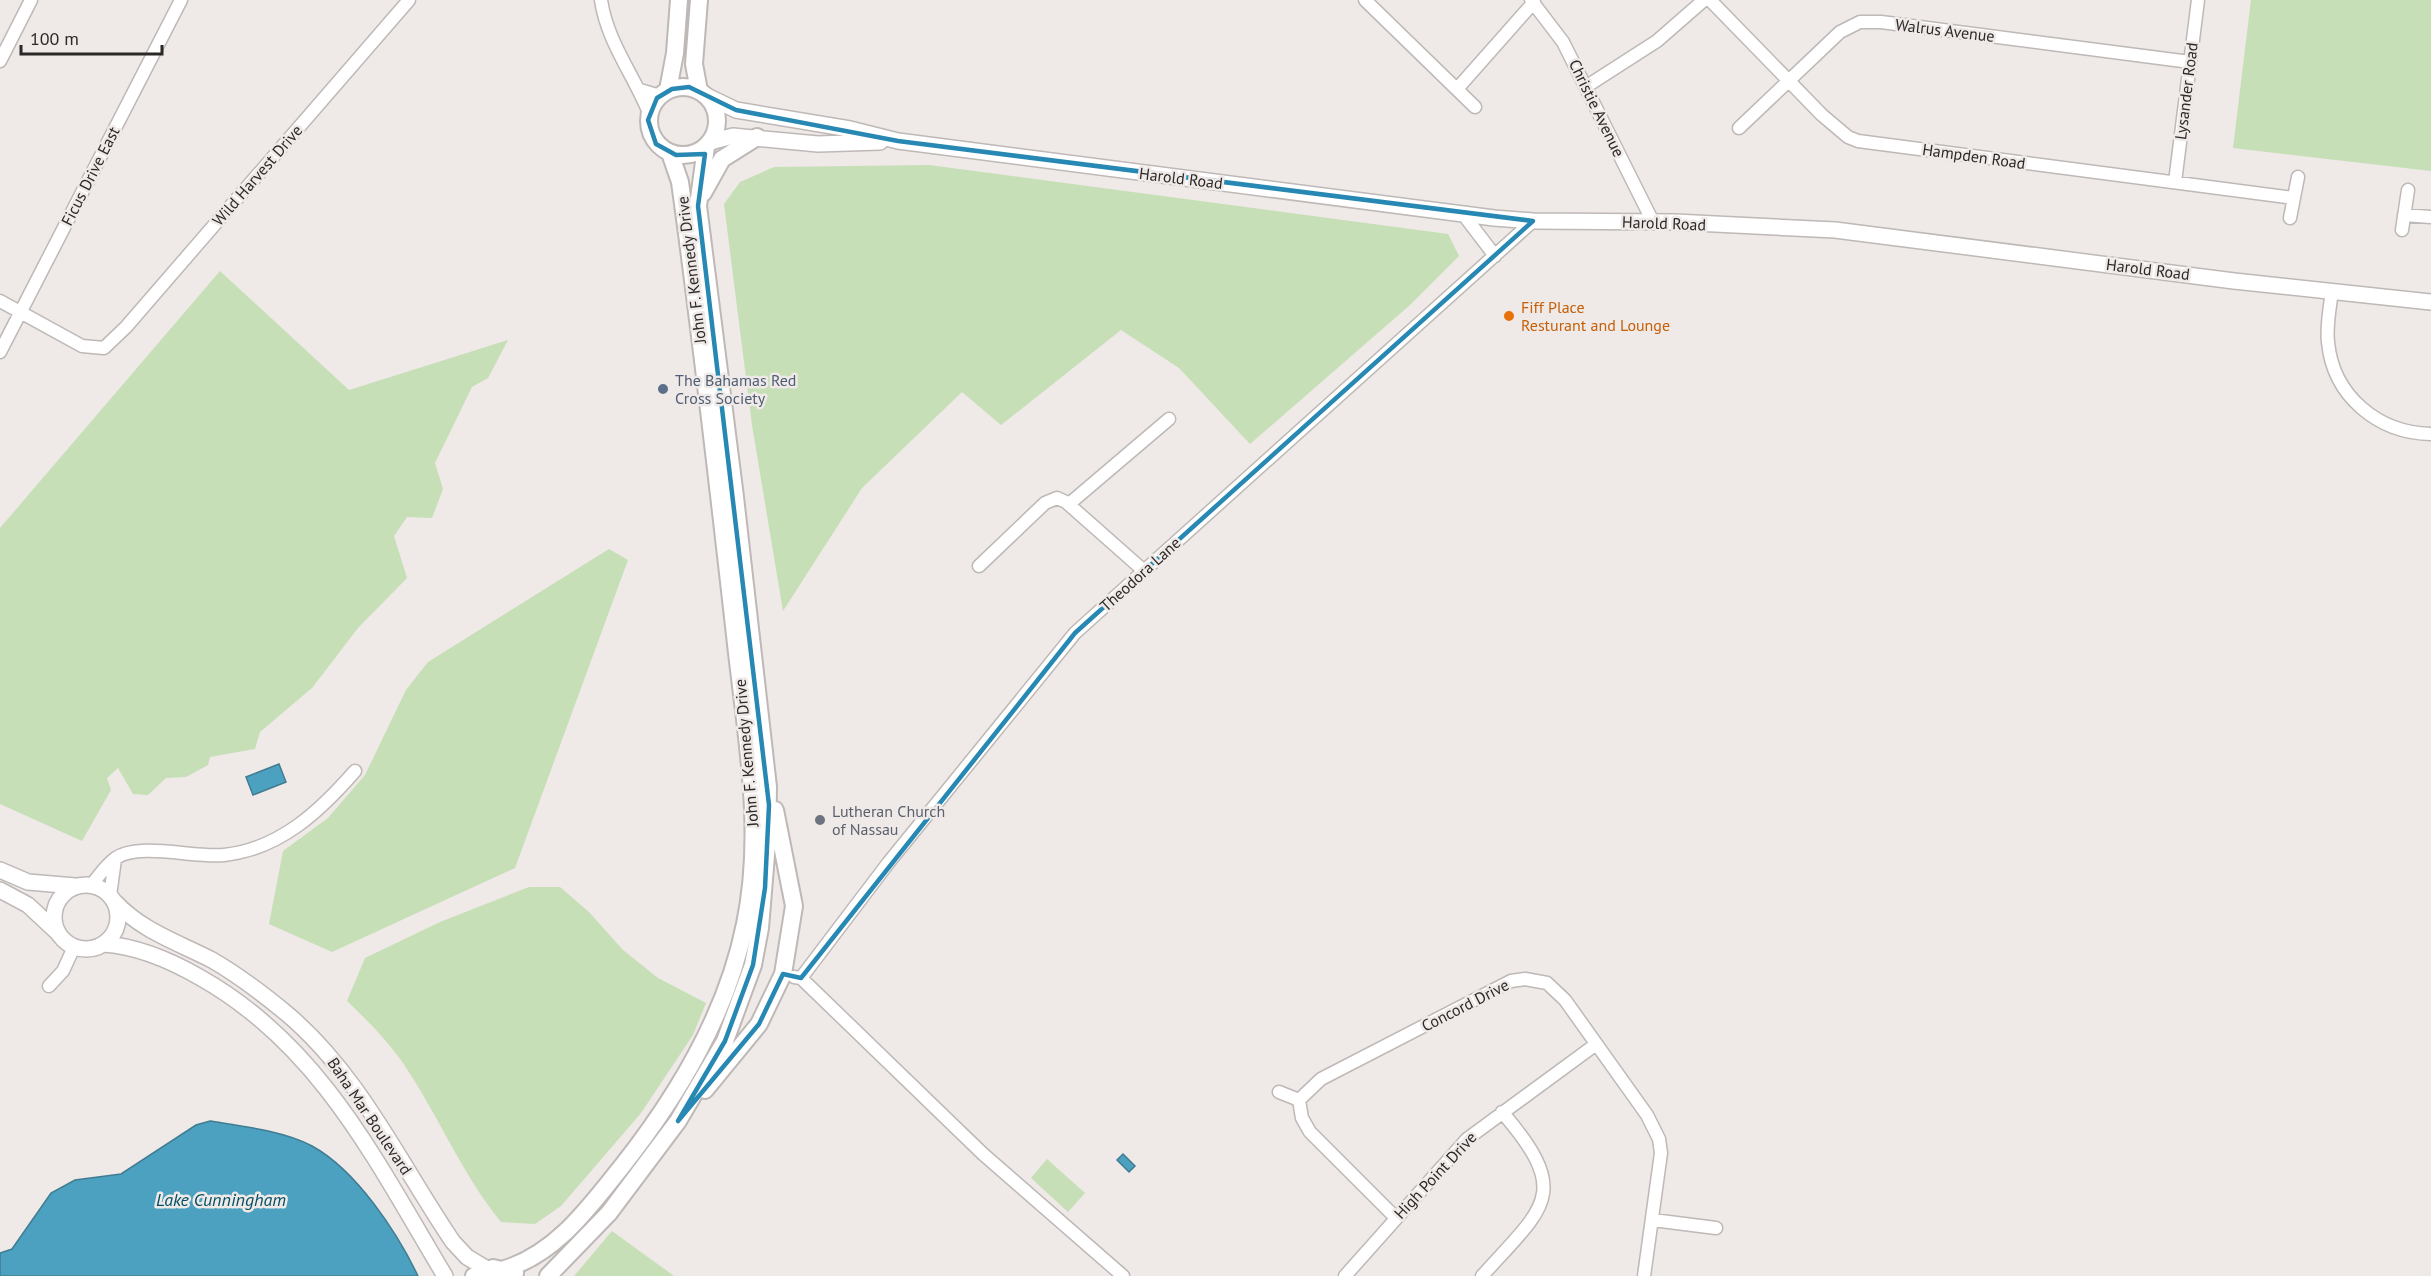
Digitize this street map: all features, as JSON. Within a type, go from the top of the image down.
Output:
[{"type":"highway","points":[[649,113],[664,93],[675,53],[679,0]]},
{"type":"highway","name":"John F. Kennedy Drive","points":[[548,1276],[609,1213],[678,1121],[725,1041],[753,964],[765,888],[768,787],[735,497],[698,206],[708,144],[716,130],[717,117],[713,104],[702,93],[694,64],[699,0]]},
{"type":"highway","points":[[664,93],[682,87],[702,93]]},
{"type":"highway","name":"John F. Kennedy Drive","points":[[481,1272],[512,1272],[535,1257],[566,1231],[608,1183],[673,1097],[710,1031],[725,992],[738,955],[752,888],[752,792],[726,552],[680,182],[670,153],[653,139],[648,123],[649,113]]},
{"type":"highway","points":[[698,206],[705,187],[722,159],[757,137]]},
{"type":"highway","points":[[670,153],[688,155],[708,144]]},
{"type":"highway","points":[[678,1121],[737,1055],[759,1024],[783,974],[794,906],[774,805],[768,787]]},
{"type":"main road","name":"Harold Road","points":[[702,93],[736,110],[850,129],[898,141],[1463,214],[1533,221],[1653,222],[1835,230],[2431,302]]},
{"type":"main road","name":"Harold Road","points":[[708,144],[726,136],[819,144],[898,141]]},
{"type":"main road","points":[[0,870],[28,882],[83,885],[113,899],[117,925],[103,944],[87,949],[74,947],[28,905],[0,890]]},
{"type":"main road","points":[[58,933],[53,920],[55,905],[63,893],[83,885]]},
{"type":"main road","name":"Baha Mar Boulevard","points":[[113,899],[141,926],[193,950],[239,977],[309,1033],[332,1058],[360,1097],[453,1242],[481,1272]]},
{"type":"main road","name":"Baha Mar Boulevard","points":[[103,944],[142,951],[192,973],[247,1008],[284,1039],[320,1078],[347,1114],[446,1276]]},
{"type":"street","points":[[0,61],[31,0]]},
{"type":"street","name":"Ficus Drive East","points":[[0,352],[181,0]]},
{"type":"street","name":"Wild Harvest Drive","points":[[20,312],[82,346],[104,348],[126,327],[409,0]]},
{"type":"street","points":[[601,0],[612,40],[640,90],[649,113]]},
{"type":"street","points":[[1365,0],[1475,107]]},
{"type":"street","points":[[1587,86],[1657,41],[1704,0]]},
{"type":"street","name":"Hampden Road","points":[[1710,0],[1836,127],[1858,141],[2294,198]]},
{"type":"street","name":"Lysander Road","points":[[2175,182],[2198,0]]},
{"type":"street","points":[[1457,89],[1533,1]]},
{"type":"street","name":"Christie Avenue","points":[[1533,1],[1563,42],[1587,86],[1653,222]]},
{"type":"street","name":"Walrus Avenue","points":[[1739,128],[1840,32],[1860,22],[1869,21],[2190,62]]},
{"type":"street","points":[[640,90],[664,93]]},
{"type":"street","points":[[2290,218],[2298,177]]},
{"type":"street","points":[[2402,230],[2408,190]]},
{"type":"street","points":[[1463,214],[1495,256]]},
{"type":"street","points":[[2404,214],[2431,218]]},
{"type":"street","name":"Theodora Lane","points":[[801,978],[1052,658],[1110,599],[1533,221]]},
{"type":"street","points":[[2332,291],[2327,339],[2332,366],[2344,391],[2364,411],[2394,428],[2413,434],[2431,434]]},
{"type":"street","points":[[0,301],[20,312]]},
{"type":"street","points":[[1069,504],[1169,418]]},
{"type":"street","points":[[979,566],[1045,503],[1057,498],[1069,504],[1143,570]]},
{"type":"street","points":[[83,885],[123,854],[142,850],[224,855],[251,849],[291,831],[307,820],[355,771]]},
{"type":"street","points":[[113,899],[115,859]]},
{"type":"street","points":[[49,986],[63,971],[74,947]]},
{"type":"street","points":[[783,974],[801,978],[983,1154],[1123,1276]]},
{"type":"street","name":"Concord Drive","points":[[1299,1100],[1321,1079],[1511,981],[1525,979],[1547,983],[1565,1000],[1647,1115],[1659,1138],[1661,1153],[1644,1276]]},
{"type":"street","name":"High Point Drive","points":[[1345,1276],[1459,1146],[1595,1045]]},
{"type":"street","points":[[1279,1092],[1299,1100],[1302,1118],[1310,1132],[1395,1217]]},
{"type":"street","points":[[1482,1276],[1536,1215],[1544,1198],[1543,1176],[1539,1163],[1524,1137],[1502,1112]]},
{"type":"street","points":[[1653,1220],[1716,1228]]},
{"type":"highlighted area","points":[[689,87],[736,110],[898,141],[1533,221],[1075,633],[801,978],[783,974],[759,1024],[678,1121],[725,1041],[753,965],[765,888],[769,805],[698,206],[705,154],[676,155],[656,144],[648,120],[657,98],[672,89]]},
{"type":"green space","points":[[2251,0],[2431,0],[2431,171],[2233,148]]},
{"type":"green space","points":[[929,165],[1448,234],[1459,256],[1410,305],[1250,444],[1179,368],[1121,330],[1001,425],[962,392],[862,488],[783,611],[752,425],[724,204],[740,182],[774,167]]},
{"type":"green space","points":[[220,271],[349,390],[508,340],[488,378],[472,387],[435,463],[443,489],[432,518],[407,517],[394,536],[407,578],[358,628],[312,688],[260,732],[255,749],[210,757],[208,765],[186,777],[166,778],[148,795],[133,794],[118,768],[107,778],[111,790],[82,841],[0,804],[0,528]]},
{"type":"green space","points":[[609,549],[628,560],[515,868],[332,952],[269,924],[283,851],[328,818],[365,775],[406,690],[428,662]]},
{"type":"green space","points":[[529,887],[560,887],[589,912],[623,950],[658,978],[706,1003],[693,1035],[641,1113],[561,1206],[535,1224],[501,1222],[474,1185],[405,1066],[378,1032],[347,1001],[365,958],[440,922]]},
{"type":"green space","points":[[1047,1159],[1085,1193],[1068,1212],[1031,1178]]},
{"type":"green space","points":[[612,1231],[674,1276],[574,1276]]},
{"type":"water","points":[[279,764],[286,782],[253,795],[246,777]]},
{"type":"water","name":"Lake Cunningham","points":[[210,1121],[289,1136],[312,1146],[328,1157],[344,1170],[374,1204],[399,1240],[418,1276],[0,1276],[0,1253],[12,1249],[51,1193],[75,1180],[121,1174],[196,1125]]},
{"type":"water","points":[[1123,1154],[1135,1166],[1129,1172],[1117,1160]]},
{"type":"place","name":"Fiff Place Resturant and Lounge","points":[[1509,316]]},
{"type":"place","name":"The Bahamas Red Cross Society","points":[[663,389]]},
{"type":"place","name":"Lutheran Church of Nassau","points":[[820,820]]}]
